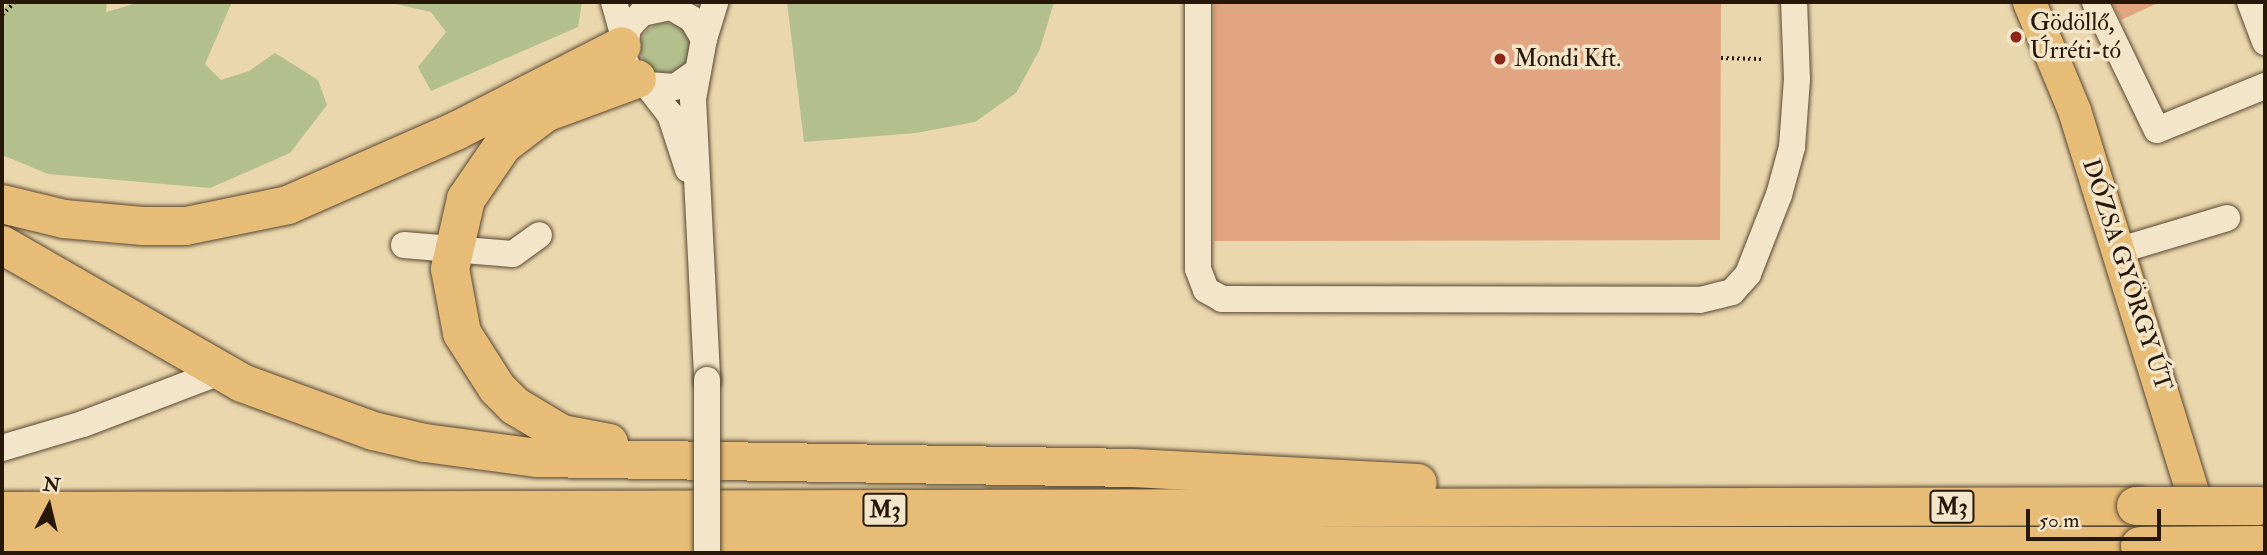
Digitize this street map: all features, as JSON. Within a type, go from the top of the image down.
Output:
[{"type":"highway","points":[[2,204],[105,225],[186,226],[288,205],[493,113],[633,62]]},
{"type":"highway","points":[[633,62],[545,113],[512,136],[489,159],[466,199],[452,251],[450,289],[471,353],[506,397],[536,420],[562,434],[620,446],[771,460]]},
{"type":"highway","points":[[2,245],[220,372],[288,402],[425,443],[538,458],[1133,468],[1366,482],[1578,487],[1769,507]]},
{"type":"highway","name":"M3","points":[[2,511],[2262,506]]},
{"type":"highway","points":[[1659,553],[1722,543]]},
{"type":"highway","name":"M3","points":[[2,546],[1722,543],[2263,545]]},
{"type":"main road","name":"DÓZSA GYÖRGY ÚT","points":[[2029,2],[2074,110],[2117,251],[2172,415],[2210,553]]},
{"type":"street","points":[[614,2],[633,62],[670,114],[700,215]]},
{"type":"street","points":[[707,553],[707,380],[693,99],[704,40],[715,2]]},
{"type":"street","points":[[1198,2],[1198,269],[1206,290],[1222,299],[1700,300],[1732,292],[1748,274],[1779,195],[1792,147],[1797,79],[1794,2]]},
{"type":"street","points":[[2095,2],[2157,130],[2265,86]]},
{"type":"street","points":[[2250,2],[2265,41]]},
{"type":"street","points":[[633,62],[634,20],[667,4],[692,19],[704,40]]},
{"type":"street","points":[[633,62],[675,87],[698,71]]},
{"type":"street","points":[[2117,251],[2227,218]]},
{"type":"street","points":[[404,245],[513,254],[539,235]]},
{"type":"street","points":[[2,448],[83,424],[220,372]]},
{"type":"path","points":[[2,16],[15,2]]},
{"type":"path","points":[[1721,58],[1761,59]]},
{"type":"green space","points":[[9,2],[107,2],[106,12],[141,2],[232,2],[205,64],[221,80],[249,71],[275,53],[318,80],[327,105],[290,153],[210,188],[48,174],[2,155],[2,12]]},
{"type":"green space","points":[[387,2],[582,2],[578,27],[431,91],[418,67],[446,32],[431,12]]},
{"type":"green space","points":[[787,2],[1054,2],[1040,49],[1016,93],[975,122],[916,133],[804,142]]},
{"type":"green space","points":[[665,23],[682,31],[690,48],[682,65],[665,73],[648,65],[640,48],[648,31]]},
{"type":"building","points":[[1214,2],[1721,2],[1720,240],[1214,241]]},
{"type":"building","points":[[2112,2],[2160,2],[2121,20]]},
{"type":"place","name":"Gödöllő, Úrréti-tó","points":[[2016,37]]},
{"type":"place","name":"Mondi Kft.","points":[[1500,59]]}]
